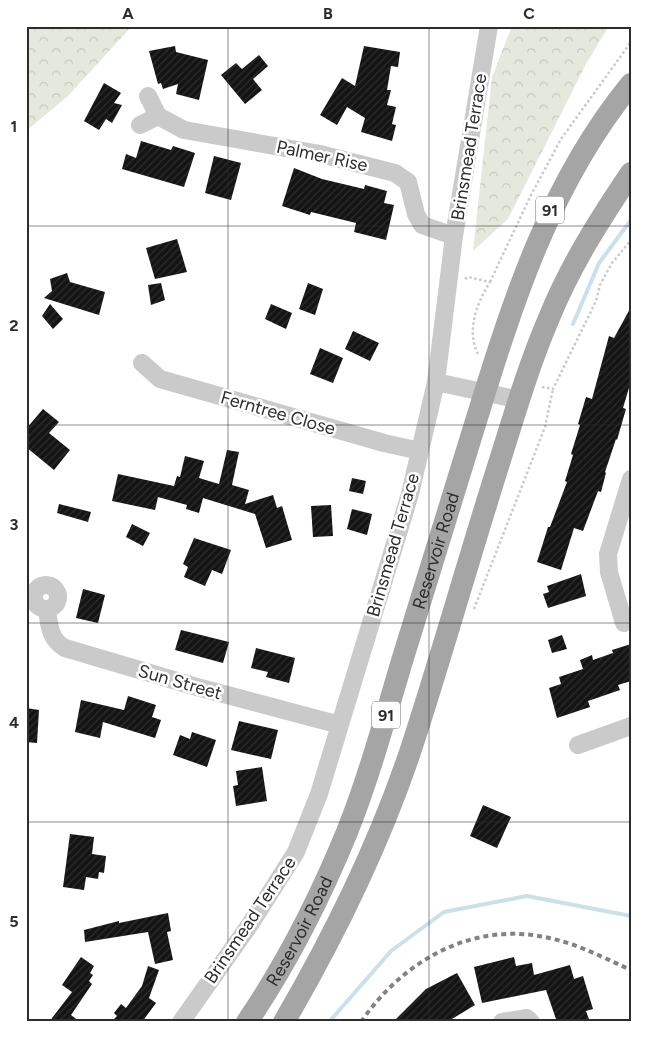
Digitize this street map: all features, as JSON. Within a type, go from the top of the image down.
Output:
[{"type":"main road","name":"Reservoir Road","points":[[247,1022],[298,938],[348,830],[385,718],[514,301],[548,215],[568,176],[593,135],[631,84]]},
{"type":"main road","name":"Reservoir Road","points":[[284,1022],[343,916],[396,792],[416,736],[520,400],[543,333],[563,286],[606,211],[631,173]]},
{"type":"street","name":"Brinsmead Terrace","points":[[181,1022],[251,923],[296,852],[310,821],[340,725],[410,494],[436,382],[454,236],[489,26]]},
{"type":"street","points":[[140,125],[158,116],[148,96]]},
{"type":"street","name":"Palmer Rise","points":[[158,116],[184,130],[320,154],[395,173],[408,182],[416,214],[422,225],[454,236]]},
{"type":"street","name":"Ferntree Close","points":[[142,364],[160,379],[384,443],[420,451]]},
{"type":"street","points":[[436,382],[520,400]]},
{"type":"street","points":[[624,623],[610,572],[608,554],[627,503],[631,479]]},
{"type":"street","name":"Sun Street","points":[[47,609],[53,638],[65,648],[197,687],[340,725]]},
{"type":"street","points":[[578,745],[631,726]]},
{"type":"street","points":[[502,1022],[527,1018],[530,1022]]},
{"type":"path","points":[[478,354],[473,344],[473,327],[482,296],[530,197],[561,139],[631,42]]},
{"type":"path","points":[[472,614],[544,427],[553,390],[596,302],[600,284],[612,263],[631,240]]},
{"type":"path","points":[[464,282],[468,277],[490,282]]},
{"type":"path","points":[[540,387],[553,390]]},
{"type":"green space","points":[[26,26],[132,26],[68,96],[26,131]]},
{"type":"green space","points":[[512,26],[609,26],[586,64],[508,219],[473,251],[492,77]]},
{"type":"building","points":[[175,46],[176,52],[208,60],[199,100],[176,94],[178,84],[163,89],[161,83],[158,84],[149,51]]},
{"type":"building","points":[[364,46],[400,52],[398,67],[391,66],[387,90],[391,90],[387,105],[396,107],[392,124],[396,125],[392,141],[361,132],[365,118],[347,107],[337,125],[320,115],[342,78],[355,86]]},
{"type":"building","points":[[259,55],[268,66],[253,79],[262,90],[245,104],[221,75],[236,63],[242,69]]},
{"type":"building","points":[[104,83],[121,93],[114,103],[122,105],[112,123],[106,119],[99,130],[84,121]]},
{"type":"building","points":[[141,141],[171,150],[173,146],[195,153],[184,187],[122,169],[126,154],[136,158]]},
{"type":"building","points":[[214,156],[241,163],[231,200],[205,193]]},
{"type":"building","points":[[294,168],[322,179],[364,189],[365,185],[387,191],[384,203],[394,205],[386,240],[354,232],[356,223],[311,212],[310,215],[282,206]]},
{"type":"building","points":[[177,239],[187,272],[155,279],[146,248]]},
{"type":"building","points":[[67,273],[70,282],[105,292],[99,315],[44,298],[52,291],[50,279]]},
{"type":"building","points":[[161,283],[165,300],[151,305],[148,285]]},
{"type":"building","points":[[308,283],[323,289],[315,315],[299,309]]},
{"type":"building","points":[[50,304],[63,319],[53,329],[42,316]]},
{"type":"building","points":[[271,304],[292,313],[286,329],[265,319]]},
{"type":"building","points":[[631,307],[631,381],[623,408],[626,409],[605,472],[601,492],[598,491],[583,531],[574,528],[561,570],[537,562],[548,527],[550,527],[567,482],[565,481],[573,455],[571,454],[586,397],[592,399],[609,336],[614,338]]},
{"type":"building","points":[[353,331],[379,343],[370,361],[345,349]]},
{"type":"building","points":[[320,348],[343,358],[333,383],[310,374]]},
{"type":"building","points":[[43,409],[59,422],[49,433],[70,450],[54,470],[26,447],[26,429]]},
{"type":"building","points":[[227,450],[239,452],[232,485],[249,490],[245,504],[273,495],[277,508],[282,506],[292,540],[266,548],[255,514],[203,498],[199,513],[186,509],[187,505],[158,497],[155,510],[112,501],[118,474],[174,486],[177,476],[180,477],[185,456],[204,461],[199,478],[219,484]]},
{"type":"building","points":[[352,478],[366,481],[363,494],[349,491]]},
{"type":"building","points":[[59,504],[91,512],[88,522],[57,513]]},
{"type":"building","points":[[331,505],[333,536],[313,537],[311,506]]},
{"type":"building","points":[[352,509],[372,514],[367,535],[347,529]]},
{"type":"building","points":[[132,524],[150,533],[143,546],[126,537]]},
{"type":"building","points":[[194,538],[231,550],[222,574],[212,570],[205,586],[184,577],[188,567],[183,564]]},
{"type":"building","points":[[581,574],[586,596],[548,608],[543,594],[549,592],[547,586]]},
{"type":"building","points":[[83,589],[105,595],[98,623],[76,618]]},
{"type":"building","points":[[181,630],[229,642],[223,663],[175,650]]},
{"type":"building","points":[[562,635],[567,649],[552,653],[548,640]]},
{"type":"building","points":[[631,644],[631,681],[618,685],[620,690],[588,701],[590,707],[557,718],[549,688],[561,684],[559,677],[583,669],[580,660],[592,655],[593,660],[613,653],[612,650]]},
{"type":"building","points":[[256,648],[295,658],[289,683],[266,677],[268,672],[251,668]]},
{"type":"building","points":[[128,696],[156,705],[152,717],[161,720],[155,738],[103,722],[100,738],[75,732],[81,700],[124,710]]},
{"type":"building","points":[[26,708],[39,710],[37,743],[26,742]]},
{"type":"building","points":[[239,721],[278,730],[271,759],[231,750]]},
{"type":"building","points":[[192,732],[216,740],[207,767],[173,755],[180,735],[190,739]]},
{"type":"building","points":[[262,767],[267,801],[236,806],[233,786],[238,785],[236,771]]},
{"type":"building","points":[[483,805],[511,817],[497,848],[470,836]]},
{"type":"building","points":[[70,834],[94,837],[92,854],[106,856],[104,873],[99,872],[98,879],[86,877],[84,890],[63,887]]},
{"type":"building","points":[[168,913],[171,931],[167,932],[173,960],[155,964],[148,932],[85,942],[84,930],[119,921],[119,923]]},
{"type":"building","points":[[81,957],[94,966],[90,973],[93,975],[89,981],[92,984],[71,1015],[80,1022],[49,1022],[72,992],[62,985]]},
{"type":"building","points":[[514,957],[516,966],[532,963],[534,975],[570,965],[574,979],[583,976],[593,1009],[586,1011],[590,1022],[557,1022],[546,990],[482,1003],[474,967]]},
{"type":"building","points":[[148,966],[159,970],[149,998],[156,1003],[142,1022],[111,1022],[117,1016],[114,1013],[121,1004],[126,1008],[142,986]]},
{"type":"building","points":[[457,973],[475,1005],[447,1022],[393,1022],[426,989]]},
{"type":"waterway","points":[[573,324],[599,263],[631,220]]},
{"type":"waterway","points":[[329,1022],[391,951],[444,912],[527,896],[631,916]]},
{"type":"railway","points":[[361,1022],[378,1000],[398,980],[420,963],[444,949],[470,940],[497,935],[524,934],[553,939],[573,945],[631,970]]}]
